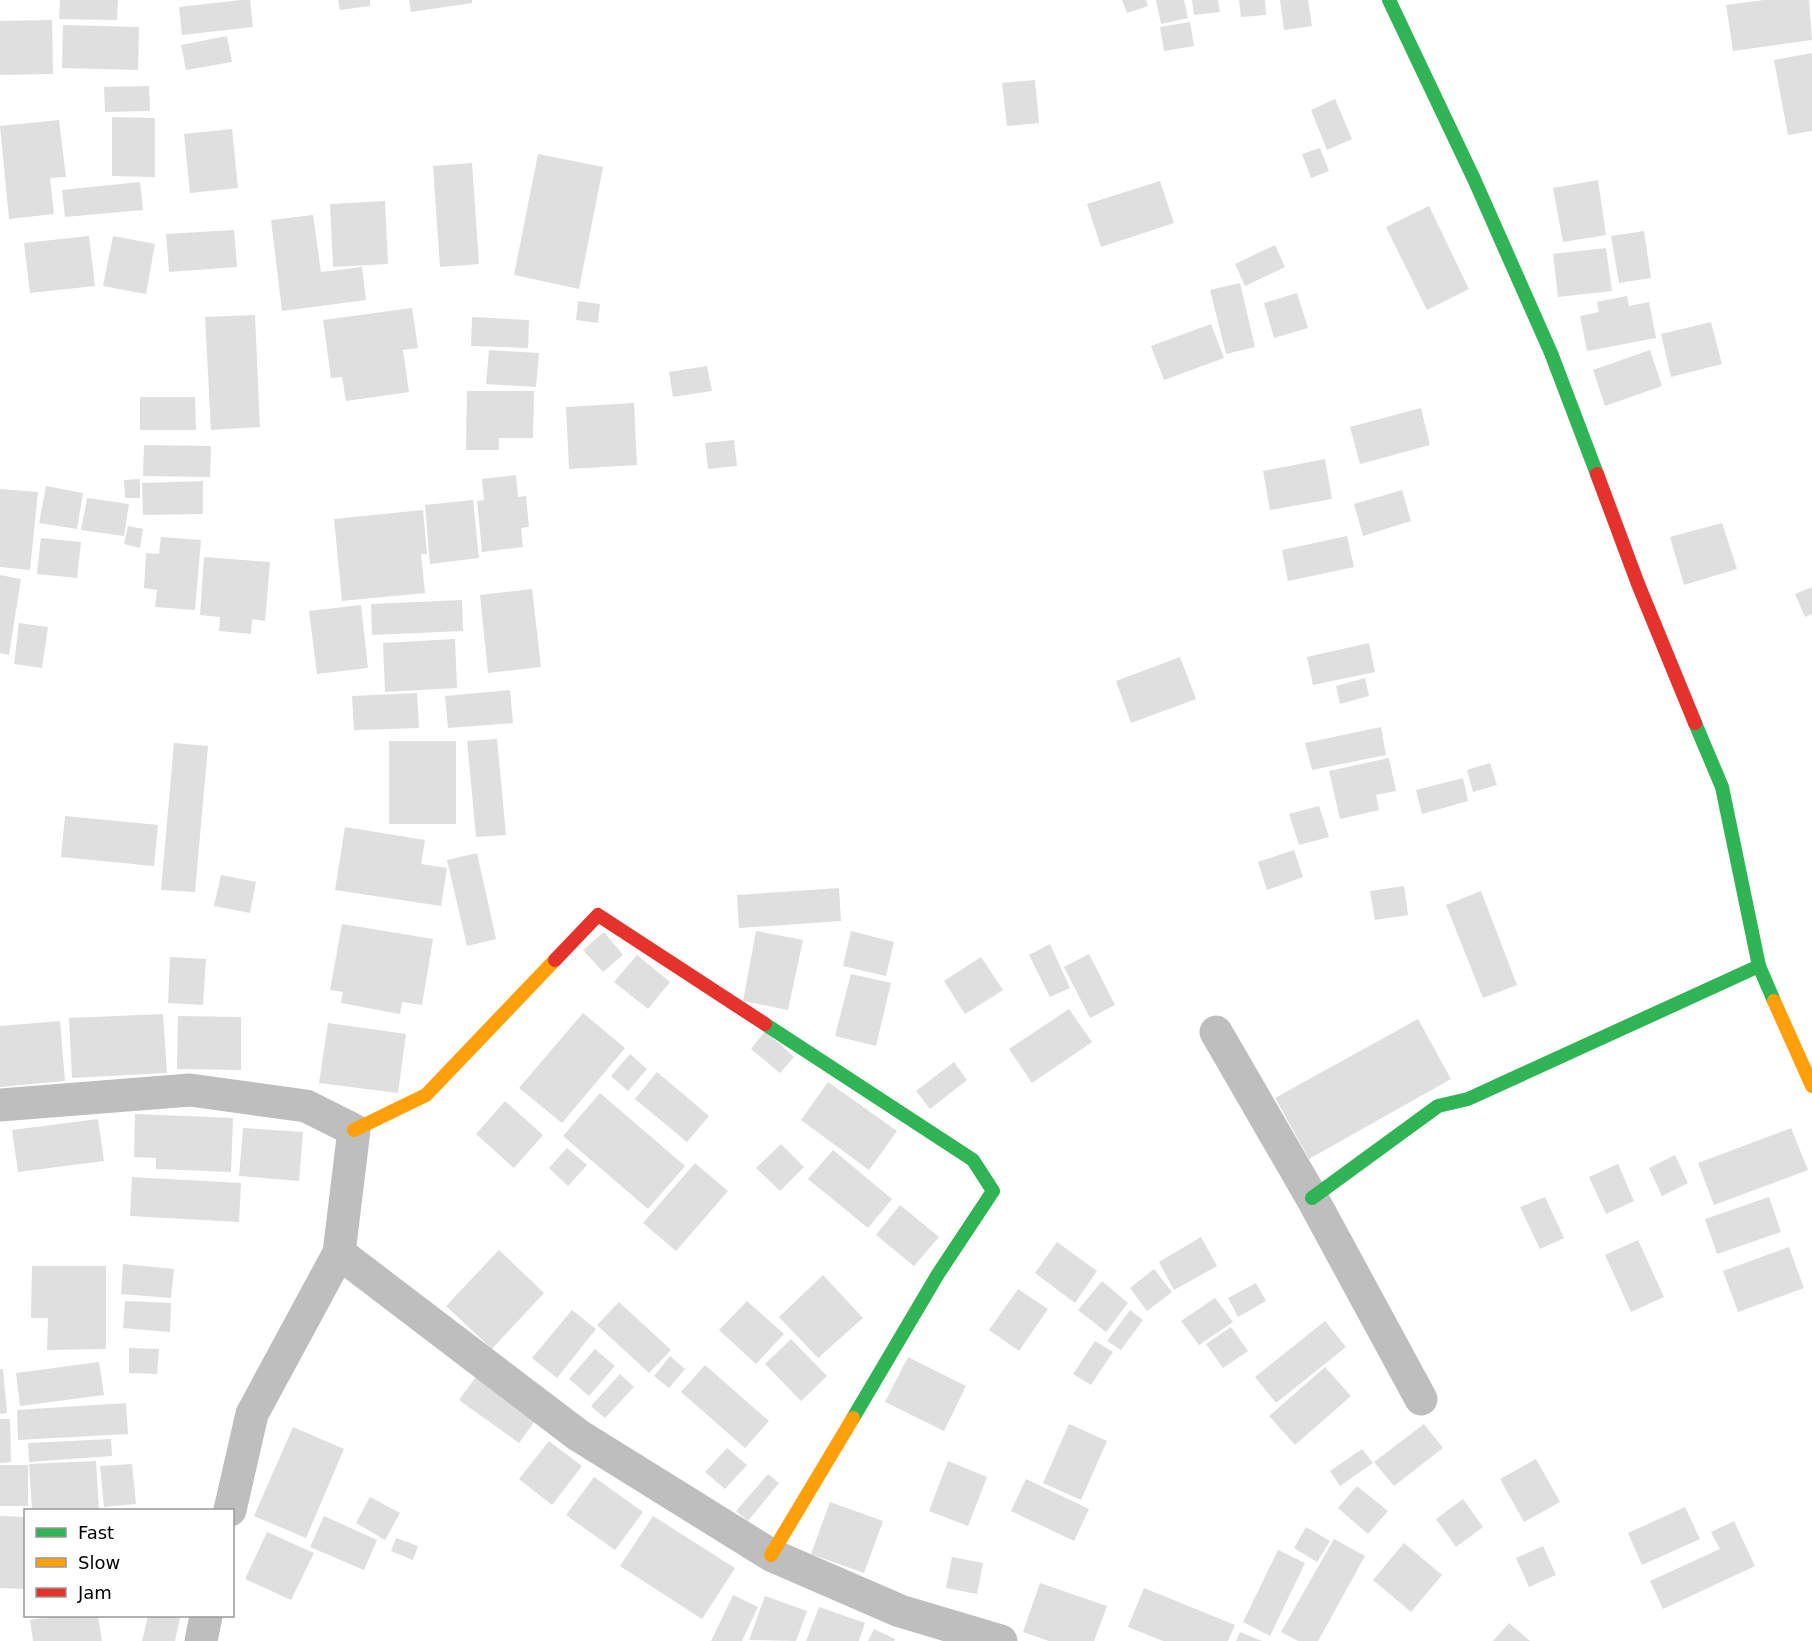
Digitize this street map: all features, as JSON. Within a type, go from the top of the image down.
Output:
[{"type":"street","points":[[1389,0],[1474,179],[1551,353],[1638,584],[1722,787],[1759,966],[1812,1086]]},
{"type":"street","points":[[354,1130],[426,1095],[598,915],[973,1160],[993,1191],[938,1274],[771,1555]]},
{"type":"street","points":[[1312,1198],[1438,1106],[1468,1099],[1759,966]]},
{"type":"street","points":[[1216,1032],[1312,1198],[1421,1399]]},
{"type":"street","points":[[0,1104],[190,1090],[306,1106],[354,1130]]},
{"type":"street","points":[[230,1509],[252,1414],[339,1253],[354,1130]]},
{"type":"street","points":[[339,1253],[578,1435],[771,1555],[900,1611],[1001,1641]]},
{"type":"street","points":[[201,1641],[206,1617]]},
{"type":"building","points":[[60,0],[118,0],[117,20],[59,19]]},
{"type":"building","points":[[250,0],[253,27],[182,35],[179,7]]},
{"type":"building","points":[[338,0],[370,0],[370,6],[340,10]]},
{"type":"building","points":[[409,0],[472,0],[472,3],[411,12]]},
{"type":"building","points":[[1122,0],[1146,0],[1148,6],[1127,13]]},
{"type":"building","points":[[1156,0],[1184,0],[1188,18],[1161,24]]},
{"type":"building","points":[[1192,0],[1218,0],[1220,12],[1194,15]]},
{"type":"building","points":[[1239,0],[1265,0],[1266,15],[1241,17]]},
{"type":"building","points":[[1280,0],[1308,0],[1312,26],[1284,30]]},
{"type":"building","points":[[1764,0],[1809,0],[1812,40],[1733,51],[1726,5]]},
{"type":"building","points":[[52,20],[53,74],[0,75],[0,21]]},
{"type":"building","points":[[1190,22],[1194,46],[1164,51],[1160,27]]},
{"type":"building","points":[[63,25],[139,27],[138,70],[62,68]]},
{"type":"building","points":[[227,36],[232,62],[186,70],[181,45]]},
{"type":"building","points":[[1812,53],[1812,131],[1788,135],[1774,60]]},
{"type":"building","points":[[1035,80],[1039,123],[1007,126],[1002,83]]},
{"type":"building","points":[[149,86],[150,111],[105,112],[104,87]]},
{"type":"building","points":[[1335,99],[1352,139],[1327,150],[1311,110]]},
{"type":"building","points":[[112,117],[155,118],[155,177],[112,176]]},
{"type":"building","points":[[59,120],[66,177],[50,178],[54,214],[9,219],[0,126]]},
{"type":"building","points":[[232,129],[238,188],[190,193],[184,134]]},
{"type":"building","points":[[1320,148],[1329,171],[1311,178],[1302,154]]},
{"type":"building","points":[[538,154],[603,167],[579,289],[514,275]]},
{"type":"building","points":[[472,163],[479,264],[440,267],[433,166]]},
{"type":"building","points":[[1598,180],[1606,235],[1563,242],[1553,188]]},
{"type":"building","points":[[1160,181],[1174,223],[1101,247],[1087,204]]},
{"type":"building","points":[[140,182],[143,210],[65,217],[62,190]]},
{"type":"building","points":[[385,201],[388,264],[333,267],[330,204]]},
{"type":"building","points":[[1429,206],[1469,289],[1427,310],[1386,227]]},
{"type":"building","points":[[313,215],[321,272],[362,267],[366,300],[282,311],[271,220]]},
{"type":"building","points":[[234,230],[237,267],[169,272],[166,234]]},
{"type":"building","points":[[1644,231],[1651,278],[1619,283],[1611,236]]},
{"type":"building","points":[[89,236],[95,286],[30,293],[24,243]]},
{"type":"building","points":[[113,236],[155,244],[146,294],[103,286]]},
{"type":"building","points":[[1275,245],[1285,267],[1245,286],[1235,264]]},
{"type":"building","points":[[1606,248],[1612,291],[1558,297],[1553,254]]},
{"type":"building","points":[[1240,283],[1255,347],[1226,354],[1210,290]]},
{"type":"building","points":[[1297,293],[1308,328],[1274,338],[1264,303]]},
{"type":"building","points":[[1627,296],[1629,306],[1649,302],[1656,338],[1587,351],[1580,316],[1599,312],[1597,302]]},
{"type":"building","points":[[578,301],[600,304],[598,323],[576,320]]},
{"type":"building","points":[[412,308],[418,348],[403,350],[409,392],[346,401],[342,377],[331,378],[323,320]]},
{"type":"building","points":[[255,315],[260,427],[211,430],[205,317]]},
{"type":"building","points":[[472,317],[529,320],[528,348],[471,346]]},
{"type":"building","points":[[1711,322],[1722,364],[1671,377],[1661,334]]},
{"type":"building","points":[[1211,324],[1224,358],[1164,380],[1151,346]]},
{"type":"building","points":[[489,350],[539,353],[536,387],[486,384]]},
{"type":"building","points":[[1650,350],[1662,386],[1605,406],[1593,370]]},
{"type":"building","points":[[707,366],[712,391],[673,397],[669,372]]},
{"type":"building","points":[[467,391],[534,391],[533,438],[499,438],[499,450],[466,450]]},
{"type":"building","points":[[140,397],[195,397],[196,430],[140,430]]},
{"type":"building","points":[[634,403],[637,465],[569,469],[566,407]]},
{"type":"building","points":[[1421,408],[1430,445],[1360,464],[1350,427]]},
{"type":"building","points":[[734,440],[737,466],[708,469],[705,443]]},
{"type":"building","points":[[144,445],[211,446],[210,477],[143,476]]},
{"type":"building","points":[[1325,459],[1332,499],[1270,510],[1263,471]]},
{"type":"building","points":[[516,475],[518,497],[526,496],[529,527],[521,528],[523,547],[482,552],[477,501],[484,500],[482,479]]},
{"type":"building","points":[[140,479],[140,498],[125,498],[124,480]]},
{"type":"building","points":[[203,481],[203,514],[143,515],[142,483]]},
{"type":"building","points":[[46,486],[83,493],[77,529],[39,523]]},
{"type":"building","points":[[0,489],[38,492],[30,570],[0,567]]},
{"type":"building","points":[[1402,490],[1411,521],[1363,536],[1354,504]]},
{"type":"building","points":[[87,498],[129,504],[124,536],[81,530]]},
{"type":"building","points":[[473,500],[479,558],[430,564],[425,505]]},
{"type":"building","points":[[423,510],[427,554],[421,554],[425,593],[342,601],[334,519]]},
{"type":"building","points":[[1722,523],[1737,569],[1684,585],[1670,537]]},
{"type":"building","points":[[128,526],[143,529],[140,548],[124,544]]},
{"type":"building","points":[[1347,536],[1354,567],[1288,581],[1282,550]]},
{"type":"building","points":[[161,537],[201,540],[195,610],[155,607],[157,590],[144,588],[146,553],[159,554]]},
{"type":"building","points":[[41,538],[81,542],[77,578],[37,574]]},
{"type":"building","points":[[204,557],[270,562],[265,621],[252,619],[251,634],[219,631],[220,617],[200,615]]},
{"type":"building","points":[[0,575],[21,579],[9,655],[0,653]]},
{"type":"building","points":[[1812,587],[1812,614],[1805,617],[1795,594]]},
{"type":"building","points":[[532,589],[541,667],[488,673],[480,595]]},
{"type":"building","points":[[462,600],[463,631],[372,635],[371,604]]},
{"type":"building","points":[[361,605],[368,668],[317,674],[309,611]]},
{"type":"building","points":[[19,623],[48,627],[42,668],[14,664]]},
{"type":"building","points":[[455,639],[457,688],[385,692],[383,643]]},
{"type":"building","points":[[1369,643],[1375,672],[1313,685],[1307,657]]},
{"type":"building","points":[[1180,657],[1196,699],[1131,723],[1116,681]]},
{"type":"building","points":[[1365,678],[1369,696],[1340,704],[1336,686]]},
{"type":"building","points":[[510,690],[513,723],[448,728],[445,696]]},
{"type":"building","points":[[417,693],[419,728],[354,730],[352,696]]},
{"type":"building","points":[[1381,727],[1386,755],[1312,770],[1305,743]]},
{"type":"building","points":[[497,739],[506,835],[476,837],[467,741]]},
{"type":"building","points":[[389,741],[456,741],[456,824],[389,824]]},
{"type":"building","points":[[174,743],[208,746],[195,892],[161,890]]},
{"type":"building","points":[[1389,758],[1396,791],[1376,795],[1379,810],[1340,819],[1329,771]]},
{"type":"building","points":[[1490,763],[1497,785],[1473,792],[1467,770]]},
{"type":"building","points":[[1463,778],[1468,801],[1422,814],[1416,790]]},
{"type":"building","points":[[1319,806],[1329,837],[1299,845],[1289,814]]},
{"type":"building","points":[[65,816],[158,825],[154,866],[61,857]]},
{"type":"building","points":[[345,827],[425,840],[421,864],[447,868],[441,906],[335,890]]},
{"type":"building","points":[[1294,850],[1303,877],[1267,890],[1258,862]]},
{"type":"building","points":[[477,853],[496,939],[467,946],[447,860]]},
{"type":"building","points":[[221,875],[256,882],[250,913],[214,906]]},
{"type":"building","points":[[1404,886],[1408,915],[1375,920],[1370,891]]},
{"type":"building","points":[[839,888],[841,921],[739,928],[737,895]]},
{"type":"building","points":[[1481,891],[1517,985],[1483,998],[1446,905]]},
{"type":"building","points":[[342,924],[433,939],[422,1005],[402,1002],[400,1014],[341,1003],[343,992],[330,990]]},
{"type":"building","points":[[756,931],[803,940],[788,1010],[743,1001]]},
{"type":"building","points":[[851,931],[894,942],[886,976],[843,966]]},
{"type":"building","points":[[604,932],[623,955],[603,972],[583,950]]},
{"type":"building","points":[[1050,944],[1070,988],[1050,997],[1029,955]]},
{"type":"building","points":[[1089,954],[1115,1005],[1090,1018],[1064,967]]},
{"type":"building","points":[[637,955],[670,982],[648,1009],[614,982]]},
{"type":"building","points":[[170,957],[206,959],[203,1005],[168,1003]]},
{"type":"building","points":[[981,957],[1003,990],[965,1014],[944,981]]},
{"type":"building","points":[[851,974],[891,983],[876,1046],[835,1036]]},
{"type":"building","points":[[1069,1009],[1092,1042],[1032,1083],[1009,1049]]},
{"type":"building","points":[[583,1013],[625,1048],[562,1123],[519,1088]]},
{"type":"building","points":[[163,1014],[167,1073],[72,1078],[69,1018]]},
{"type":"building","points":[[178,1016],[241,1017],[241,1070],[177,1069]]},
{"type":"building","points":[[1418,1019],[1451,1079],[1309,1159],[1275,1098]]},
{"type":"building","points":[[60,1021],[65,1081],[0,1087],[0,1026]]},
{"type":"building","points":[[328,1023],[406,1034],[398,1093],[319,1083]]},
{"type":"building","points":[[765,1031],[794,1057],[780,1073],[751,1049]]},
{"type":"building","points":[[630,1054],[647,1069],[628,1091],[611,1076]]},
{"type":"building","points":[[954,1062],[967,1080],[930,1109],[916,1091]]},
{"type":"building","points":[[657,1072],[709,1116],[687,1142],[635,1099]]},
{"type":"building","points":[[828,1082],[897,1131],[869,1170],[801,1120]]},
{"type":"building","points":[[600,1093],[685,1166],[648,1209],[563,1136]]},
{"type":"building","points":[[505,1101],[543,1135],[514,1168],[476,1134]]},
{"type":"building","points":[[135,1114],[233,1118],[231,1172],[156,1169],[156,1158],[134,1157]]},
{"type":"building","points":[[98,1119],[104,1161],[18,1172],[12,1130]]},
{"type":"building","points":[[243,1128],[303,1132],[299,1181],[239,1176]]},
{"type":"building","points":[[1791,1128],[1808,1170],[1714,1205],[1698,1163]]},
{"type":"building","points":[[781,1144],[804,1167],[780,1191],[756,1168]]},
{"type":"building","points":[[567,1148],[587,1165],[568,1186],[549,1168]]},
{"type":"building","points":[[833,1150],[892,1199],[868,1228],[808,1179]]},
{"type":"building","points":[[1675,1155],[1688,1183],[1662,1196],[1649,1168]]},
{"type":"building","points":[[695,1163],[728,1191],[676,1251],[643,1223]]},
{"type":"building","points":[[1618,1164],[1634,1201],[1606,1214],[1589,1177]]},
{"type":"building","points":[[132,1177],[241,1183],[239,1222],[130,1216]]},
{"type":"building","points":[[1545,1197],[1564,1238],[1540,1249],[1520,1207]]},
{"type":"building","points":[[1769,1197],[1781,1232],[1717,1254],[1705,1219]]},
{"type":"building","points":[[900,1205],[939,1237],[914,1266],[876,1235]]},
{"type":"building","points":[[1201,1237],[1217,1266],[1174,1290],[1159,1262]]},
{"type":"building","points":[[1638,1240],[1664,1297],[1631,1312],[1605,1255]]},
{"type":"building","points":[[1057,1242],[1097,1271],[1075,1303],[1035,1273]]},
{"type":"building","points":[[1789,1247],[1804,1288],[1738,1312],[1723,1271]]},
{"type":"building","points":[[499,1250],[544,1293],[492,1349],[446,1306]]},
{"type":"building","points":[[123,1264],[174,1269],[171,1298],[121,1294]]},
{"type":"building","points":[[32,1266],[106,1266],[106,1349],[47,1350],[48,1318],[31,1318]]},
{"type":"building","points":[[1154,1269],[1172,1292],[1147,1311],[1130,1288]]},
{"type":"building","points":[[823,1275],[863,1318],[818,1358],[779,1317]]},
{"type":"building","points":[[1102,1281],[1128,1303],[1106,1332],[1078,1310]]},
{"type":"building","points":[[1256,1283],[1266,1301],[1238,1317],[1228,1298]]},
{"type":"building","points":[[1018,1289],[1048,1309],[1019,1351],[989,1330]]},
{"type":"building","points":[[1215,1298],[1233,1322],[1199,1345],[1181,1321]]},
{"type":"building","points":[[125,1301],[171,1303],[170,1332],[123,1328]]},
{"type":"building","points":[[747,1301],[784,1334],[756,1364],[719,1330]]},
{"type":"building","points":[[619,1302],[671,1350],[649,1373],[597,1325]]},
{"type":"building","points":[[572,1310],[596,1329],[557,1378],[532,1358]]},
{"type":"building","points":[[1130,1310],[1143,1320],[1121,1350],[1107,1341]]},
{"type":"building","points":[[1325,1321],[1346,1347],[1276,1403],[1255,1377]]},
{"type":"building","points":[[1231,1327],[1248,1351],[1223,1368],[1206,1344]]},
{"type":"building","points":[[791,1339],[827,1376],[801,1401],[765,1364]]},
{"type":"building","points":[[1095,1341],[1113,1352],[1091,1385],[1073,1374]]},
{"type":"building","points":[[129,1348],[159,1349],[157,1374],[129,1373]]},
{"type":"building","points":[[595,1349],[615,1366],[589,1396],[569,1379]]},
{"type":"building","points":[[670,1356],[685,1369],[669,1388],[654,1376]]},
{"type":"building","points":[[908,1357],[966,1386],[944,1431],[885,1402]]},
{"type":"building","points":[[99,1362],[104,1395],[20,1406],[16,1373]]},
{"type":"building","points":[[705,1365],[769,1421],[745,1448],[681,1392]]},
{"type":"building","points":[[1325,1367],[1351,1396],[1295,1445],[1269,1416]]},
{"type":"building","points":[[0,1369],[3,1369],[7,1413],[0,1414]]},
{"type":"building","points":[[481,1370],[540,1414],[519,1443],[459,1400]]},
{"type":"building","points":[[620,1374],[634,1387],[605,1418],[591,1406]]},
{"type":"building","points":[[126,1403],[128,1434],[18,1440],[17,1410]]},
{"type":"building","points":[[0,1419],[10,1419],[11,1462],[0,1463]]},
{"type":"building","points":[[1069,1424],[1107,1441],[1081,1500],[1043,1483]]},
{"type":"building","points":[[1424,1424],[1443,1448],[1394,1486],[1374,1462]]},
{"type":"building","points":[[293,1427],[344,1449],[306,1538],[254,1516]]},
{"type":"building","points":[[111,1439],[112,1456],[29,1462],[28,1443]]},
{"type":"building","points":[[549,1441],[582,1466],[552,1505],[519,1479]]},
{"type":"building","points":[[727,1448],[747,1465],[725,1489],[705,1472]]},
{"type":"building","points":[[1362,1449],[1373,1463],[1340,1486],[1330,1471]]},
{"type":"building","points":[[1536,1459],[1560,1502],[1524,1522],[1500,1479]]},
{"type":"building","points":[[96,1461],[99,1509],[32,1509],[29,1464]]},
{"type":"building","points":[[948,1461],[987,1477],[968,1526],[929,1511]]},
{"type":"building","points":[[132,1464],[136,1504],[104,1507],[100,1466]]},
{"type":"building","points":[[0,1465],[28,1465],[28,1506],[0,1506]]},
{"type":"building","points":[[768,1474],[779,1483],[748,1521],[736,1511]]},
{"type":"building","points":[[594,1477],[643,1512],[615,1550],[566,1515]]},
{"type":"building","points":[[1026,1479],[1089,1509],[1074,1541],[1011,1511]]},
{"type":"building","points":[[1357,1486],[1388,1511],[1368,1534],[1338,1508]]},
{"type":"building","points":[[370,1497],[400,1513],[385,1540],[356,1523]]},
{"type":"building","points":[[1463,1499],[1483,1527],[1456,1547],[1436,1519]]},
{"type":"building","points":[[830,1502],[883,1521],[864,1573],[811,1554]]},
{"type":"building","points":[[1685,1507],[1700,1539],[1642,1565],[1628,1533]]},
{"type":"building","points":[[0,1516],[24,1517],[24,1589],[0,1588]]},
{"type":"building","points":[[324,1516],[377,1540],[364,1570],[310,1547]]},
{"type":"building","points":[[653,1516],[735,1568],[702,1619],[620,1566]]},
{"type":"building","points":[[1734,1521],[1755,1566],[1663,1609],[1650,1581],[1720,1549],[1711,1532]]},
{"type":"building","points":[[1306,1527],[1330,1541],[1317,1562],[1294,1548]]},
{"type":"building","points":[[267,1532],[314,1553],[291,1600],[245,1579]]},
{"type":"building","points":[[396,1538],[418,1546],[413,1560],[391,1551]]},
{"type":"building","points":[[1334,1539],[1365,1556],[1318,1641],[1298,1641],[1281,1632]]},
{"type":"building","points":[[1404,1543],[1442,1575],[1411,1612],[1373,1580]]},
{"type":"building","points":[[1543,1546],[1556,1575],[1529,1587],[1516,1558]]},
{"type":"building","points":[[1278,1550],[1305,1563],[1270,1636],[1243,1622]]},
{"type":"building","points":[[952,1557],[983,1563],[977,1594],[946,1588]]},
{"type":"building","points":[[1040,1583],[1107,1606],[1094,1641],[1049,1641],[1023,1632]]},
{"type":"building","points":[[1144,1588],[1235,1625],[1228,1641],[1163,1641],[1128,1627]]},
{"type":"building","points":[[733,1595],[758,1607],[742,1641],[711,1641]]},
{"type":"building","points":[[765,1596],[807,1611],[796,1641],[749,1640]]},
{"type":"building","points":[[819,1607],[865,1623],[859,1641],[806,1641]]},
{"type":"building","points":[[46,1617],[98,1617],[102,1641],[33,1641],[30,1620]]},
{"type":"building","points":[[148,1617],[180,1618],[175,1641],[142,1641]]},
{"type":"building","points":[[1509,1623],[1530,1641],[1493,1641]]},
{"type":"building","points":[[874,1629],[895,1639],[894,1641],[868,1641]]},
{"type":"building","points":[[1240,1632],[1262,1641],[1236,1641]]},
{"type":"traffic: fast","points":[[1389,0],[1474,179],[1551,353],[1597,474]]},
{"type":"traffic: fast","points":[[1695,723],[1722,787],[1759,966],[1774,1001]]},
{"type":"traffic: fast","points":[[1312,1198],[1438,1106],[1468,1099],[1759,966]]},
{"type":"traffic: fast","points":[[765,1024],[973,1160],[993,1191],[938,1274],[853,1418]]},
{"type":"traffic: slow","points":[[354,1130],[426,1095],[555,960]]},
{"type":"traffic: slow","points":[[1774,1001],[1812,1086]]},
{"type":"traffic: slow","points":[[771,1555],[853,1418]]},
{"type":"traffic: jam","points":[[1597,474],[1638,584],[1695,723]]},
{"type":"traffic: jam","points":[[555,960],[598,915],[765,1024]]}]
